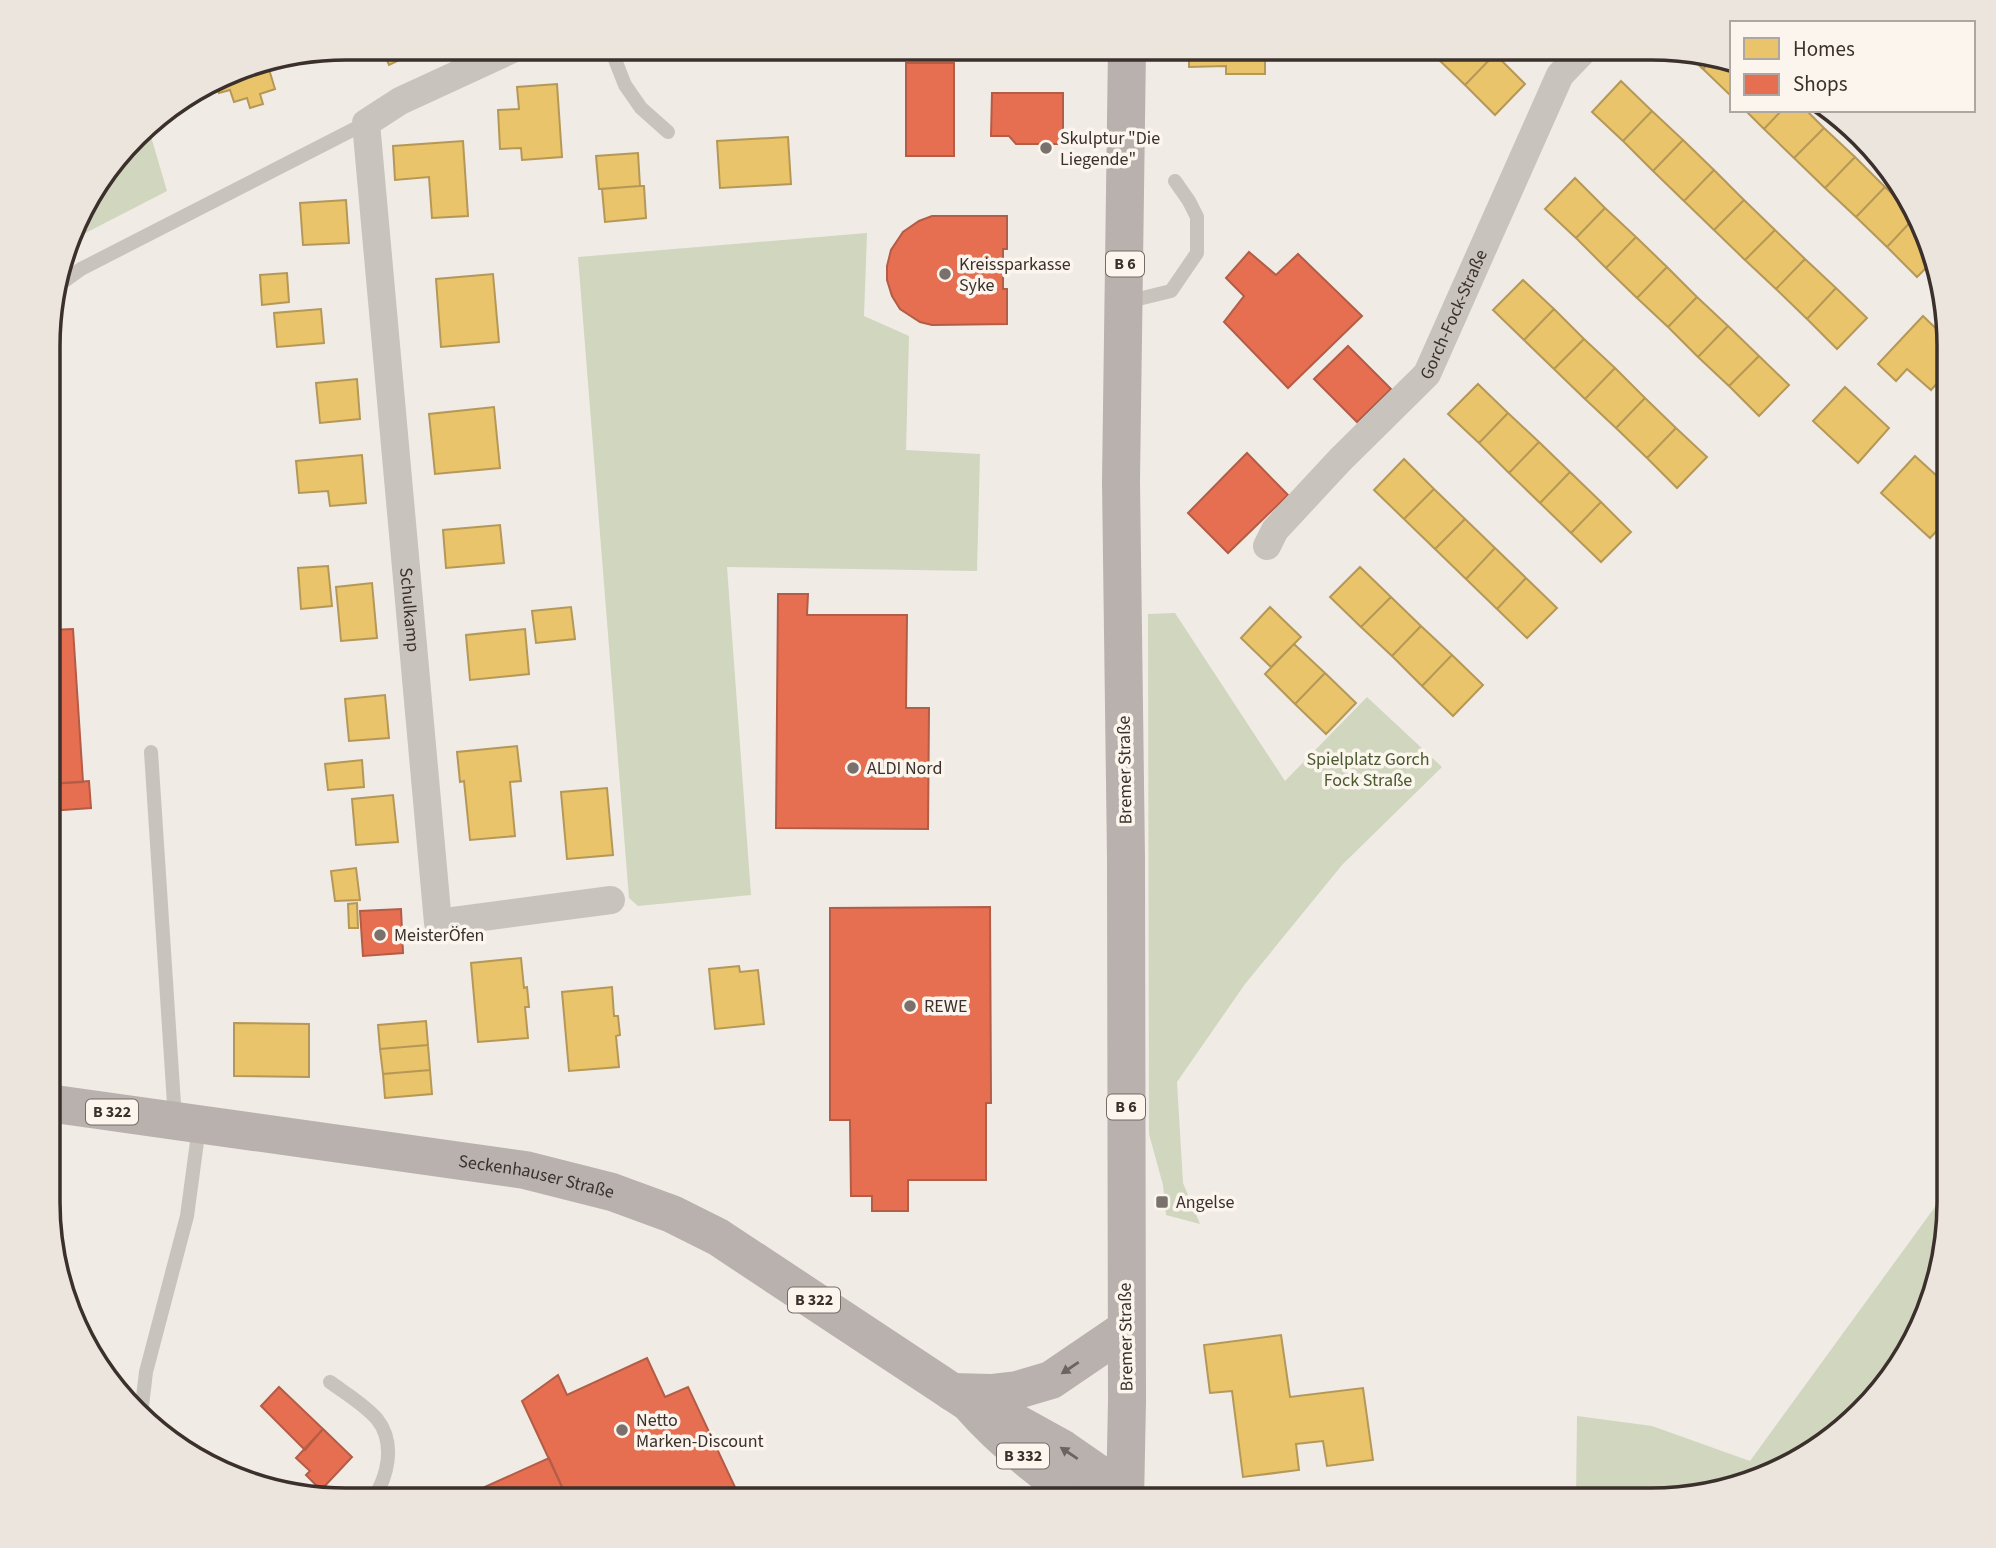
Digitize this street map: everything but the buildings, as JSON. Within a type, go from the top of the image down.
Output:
[{"type":"main road","name":"Bremer Straße","points":[[1125,1488],[1126,858],[1121,481],[1127,60]]},
{"type":"main road","name":"Seckenhauser Straße","points":[[60,1105],[525,1170],[612,1192],[672,1214],[718,1237],[961,1397]]},
{"type":"main road","points":[[961,1397],[1017,1390],[1051,1380],[1126,1329]]},
{"type":"main road","name":"B 322","points":[[961,1397],[1000,1413],[1063,1449],[1114,1488]]},
{"type":"main road","name":"B 332","points":[[961,1397],[1032,1464],[1067,1488]]},
{"type":"street","points":[[366,123],[400,101],[489,60]]},
{"type":"street","name":"Gorch-Fock-Straße","points":[[1267,546],[1275,530],[1340,460],[1427,374],[1560,75],[1574,60]]},
{"type":"street","name":"Schulkamp","points":[[366,123],[438,923],[611,900]]},
{"type":"lane","points":[[615,60],[625,85],[641,108],[668,132]]},
{"type":"lane","points":[[67,279],[81,269],[366,123]]},
{"type":"lane","points":[[1124,302],[1171,291],[1197,253],[1197,217],[1175,181]]},
{"type":"lane","points":[[142,1404],[146,1373],[187,1216],[197,1153],[187,1122],[151,751]]},
{"type":"lane","points":[[330,1382],[378,1420],[387,1440],[387,1463],[381,1488]]},
{"type":"green space","points":[[151,136],[167,191],[81,235],[98,202],[119,171]]},
{"type":"green space","points":[[867,233],[864,316],[909,336],[906,450],[980,454],[977,571],[727,567],[751,895],[638,906],[629,898],[578,257]]},
{"type":"green space","name":"Spielplatz Gorch Fock Straße","points":[[1175,613],[1285,781],[1367,697],[1442,767],[1342,865],[1245,984],[1177,1082],[1183,1183],[1200,1224],[1166,1215],[1163,1185],[1149,1134],[1148,614]]},
{"type":"green space","points":[[1937,1204],[1927,1277],[1915,1312],[1898,1346],[1877,1377],[1853,1405],[1825,1429],[1794,1450],[1760,1467],[1706,1483],[1669,1488],[1576,1488],[1577,1416],[1652,1426],[1750,1461]]},
{"type":"place","name":"Skulptur \"Die Liegende\"","points":[[1046,148]]},
{"type":"place","name":"Kreissparkasse Syke","points":[[945,274]]},
{"type":"place","name":"ALDI Nord","points":[[853,768]]},
{"type":"place","name":"MeisterÖfen","points":[[380,935]]},
{"type":"place","name":"REWE","points":[[910,1006]]},
{"type":"place","name":"Angelse","points":[[1162,1202]]},
{"type":"place","name":"Netto Marken-Discount","points":[[622,1430]]}]
